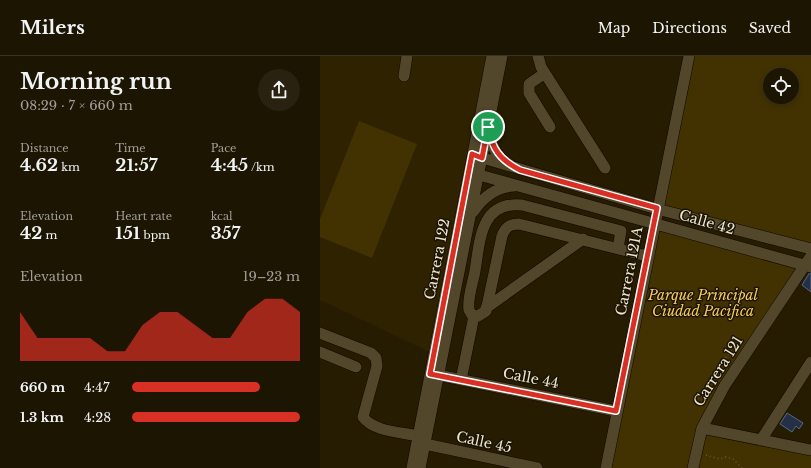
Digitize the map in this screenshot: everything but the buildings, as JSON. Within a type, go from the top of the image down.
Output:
[{"type":"street","points":[[404,76],[407,56]]},
{"type":"street","name":"Carrera 122","points":[[420,468],[422,440],[474,174],[492,56]]},
{"type":"street","name":"Carrera 122","points":[[477,156],[488,127],[502,56]]},
{"type":"street","points":[[538,56],[545,73],[605,168]]},
{"type":"street","name":"Carrera 121A","points":[[606,468],[647,256],[689,56]]},
{"type":"street","points":[[545,73],[529,84],[529,93],[550,127]]},
{"type":"street","points":[[488,127],[490,141],[497,154],[507,164],[520,170]]},
{"type":"street","points":[[477,156],[520,170],[811,249]]},
{"type":"street","name":"Carrera 122","points":[[434,375],[470,215],[474,174]]},
{"type":"street","name":"Calle 42","points":[[474,174],[809,263]]},
{"type":"street","points":[[470,215],[486,196],[496,190],[508,186],[520,186]]},
{"type":"street","points":[[474,316],[470,313],[468,308],[482,232],[488,218],[499,208],[506,205],[522,205],[621,231],[618,248]]},
{"type":"street","points":[[474,316],[484,314],[502,236],[508,226],[519,224],[647,256]]},
{"type":"street","points":[[486,308],[583,240]]},
{"type":"street","name":"Carrera 121","points":[[693,468],[702,428],[725,385],[809,263]]},
{"type":"street","points":[[461,380],[474,316]]},
{"type":"street","name":"Calle 45","points":[[320,333],[371,354],[376,358],[377,366],[364,416],[368,422],[374,426],[422,440],[537,468]]},
{"type":"street","points":[[320,352],[356,367]]},
{"type":"street","points":[[761,440],[811,362]]},
{"type":"street","name":"Calle 44","points":[[434,375],[616,411]]},
{"type":"street","points":[[702,428],[811,450]]},
{"type":"street","name":"Carrera 122","points":[[412,468],[422,440]]},
{"type":"path","points":[[696,452],[720,459],[726,457],[733,459],[742,468]]},
{"type":"shaded area","points":[[320,56],[492,56],[434,354],[320,300]]},
{"type":"green space","points":[[689,56],[811,56],[811,249],[657,209]]},
{"type":"green space","points":[[359,121],[417,144],[372,258],[320,237],[320,219]]},
{"type":"green space","name":"Parque Principal Ciudad Pacifica","points":[[654,223],[805,265],[702,428],[811,450],[811,468],[606,468]]},
{"type":"route","points":[[488,127],[490,141],[497,154],[507,164],[520,170],[657,208],[616,411],[430,374],[472,154],[482,158],[488,127]]}]
